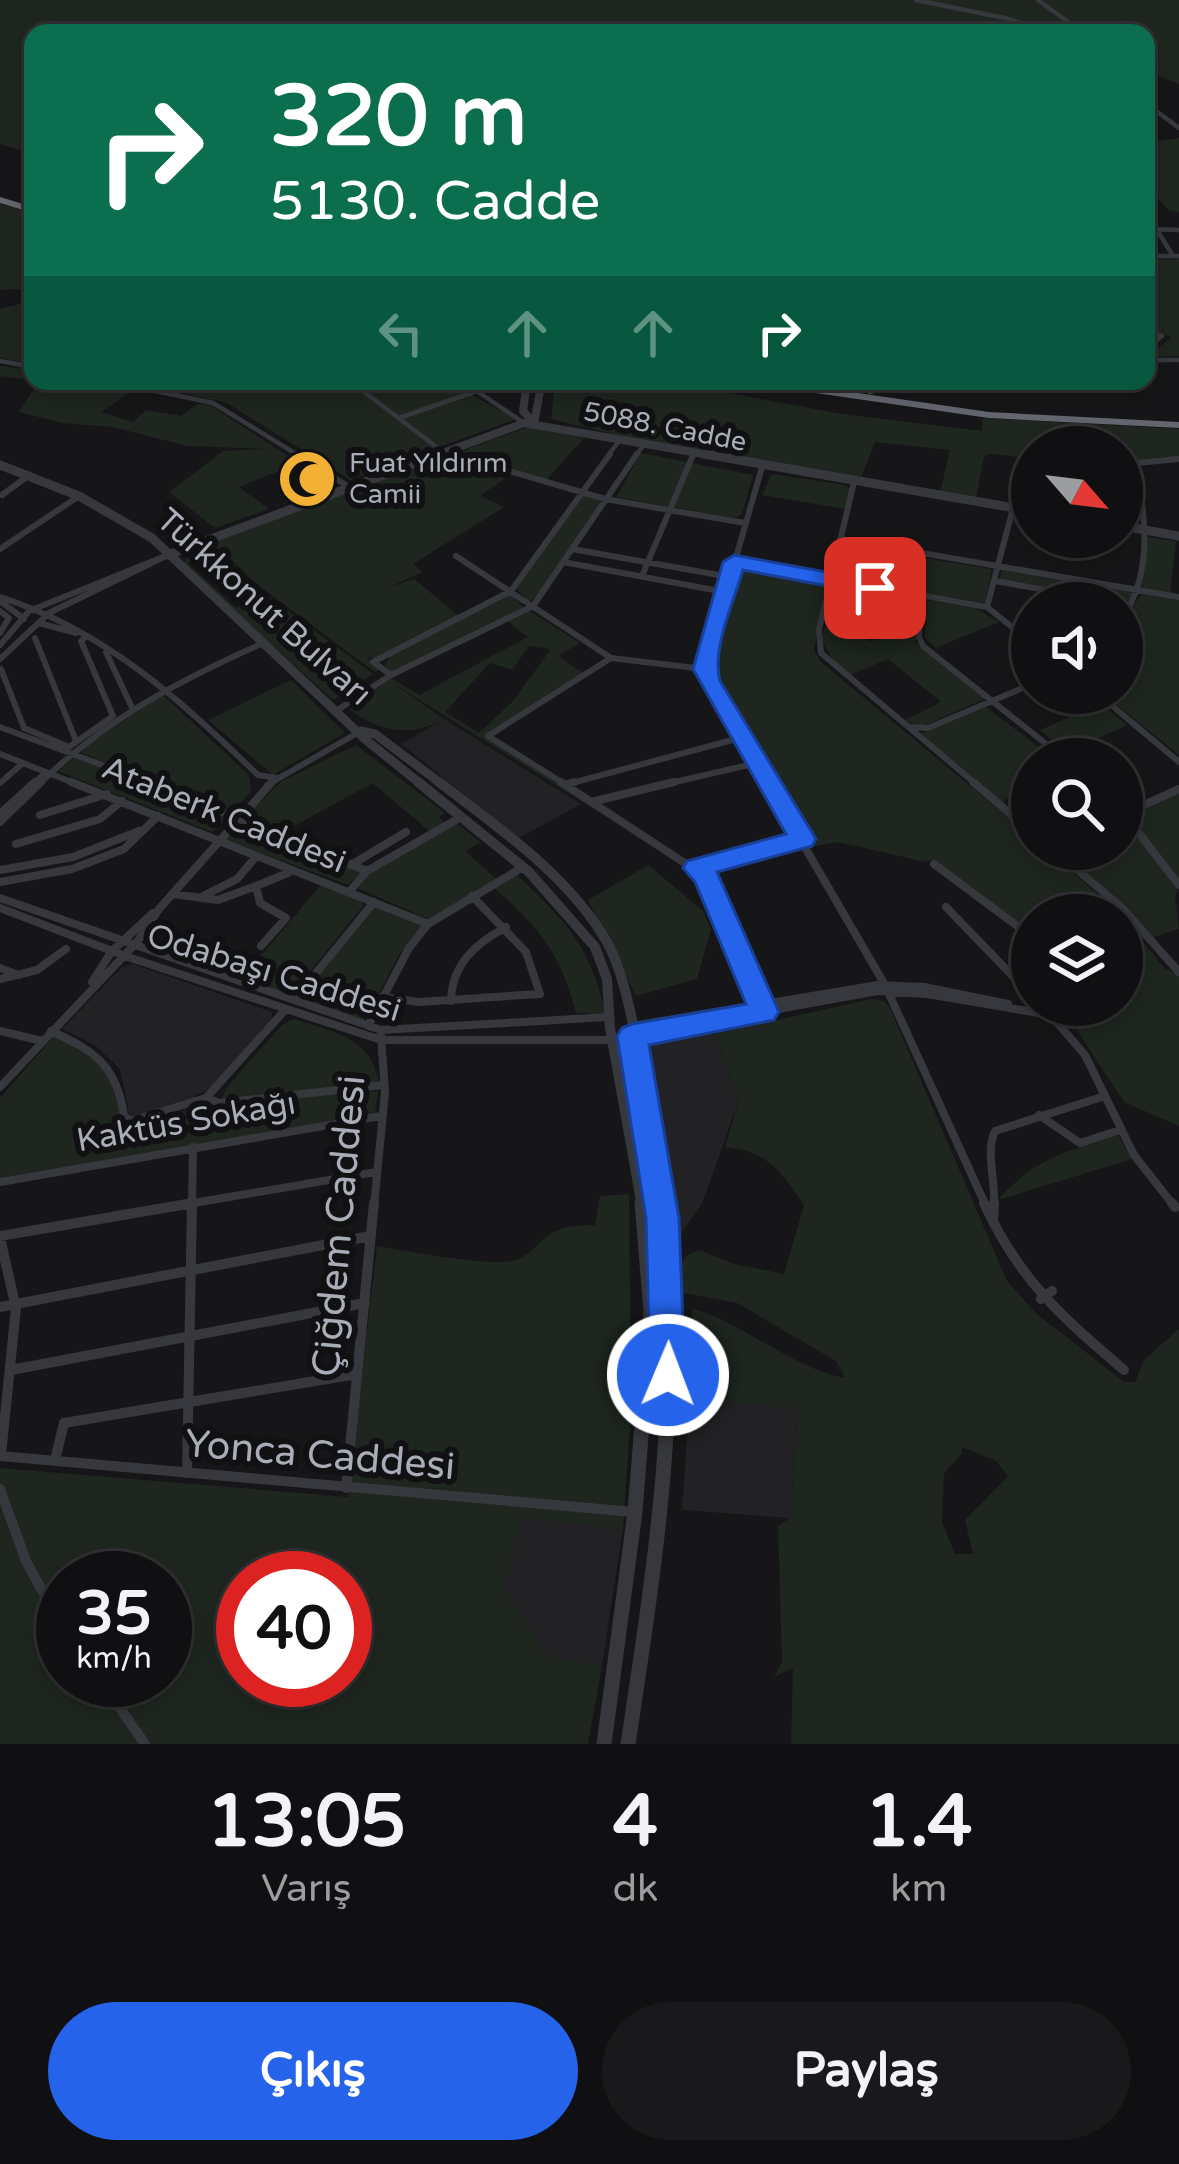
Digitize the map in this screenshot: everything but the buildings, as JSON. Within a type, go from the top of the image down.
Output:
[{"type":"highway","points":[[806,390],[1036,410],[1179,416]]},
{"type":"highway","points":[[822,390],[1036,419],[1179,425]]},
{"type":"highway","points":[[844,390],[875,397]]},
{"type":"highway","points":[[863,390],[875,397]]},
{"type":"street","points":[[916,0],[1023,24]]},
{"type":"street","points":[[1038,0],[1071,24]]},
{"type":"street","points":[[1155,108],[1179,128]]},
{"type":"street","points":[[1156,229],[1179,230]]},
{"type":"street","points":[[1156,229],[1176,256]]},
{"type":"street","points":[[151,390],[213,403],[349,487]]},
{"type":"street","points":[[472,390],[529,423]]},
{"type":"street","points":[[526,390],[523,410],[529,423]]},
{"type":"street","points":[[529,423],[539,390]]},
{"type":"street","points":[[363,391],[443,452],[605,500],[745,523]]},
{"type":"street","points":[[398,418],[474,392]]},
{"type":"street","points":[[0,645],[21,617],[39,608],[168,555],[529,423]]},
{"type":"street","name":"5088. Cadde","points":[[529,423],[1011,508]]},
{"type":"street","points":[[391,675],[373,662],[511,591],[620,441]]},
{"type":"street","points":[[336,711],[391,675],[532,606],[643,446]]},
{"type":"street","points":[[642,576],[693,455]]},
{"type":"street","points":[[1139,582],[1146,530],[1136,464],[1179,459]]},
{"type":"street","name":"Türkkonut Bulvarı","points":[[0,465],[79,496],[152,538],[336,711],[523,867],[595,947],[607,979],[609,1017],[650,1266],[649,1366],[635,1512],[604,1744]]},
{"type":"street","points":[[762,467],[704,669],[886,988],[993,1227],[1017,1270],[1124,1370]]},
{"type":"street","points":[[2,495],[28,476]]},
{"type":"street","points":[[854,482],[819,630],[821,653],[1011,814]]},
{"type":"street","points":[[0,549],[79,496]]},
{"type":"street","points":[[987,608],[1011,516]]},
{"type":"street","points":[[1143,530],[1179,536]]},
{"type":"street","points":[[0,535],[14,540]]},
{"type":"street","points":[[840,539],[1090,582]]},
{"type":"street","points":[[572,549],[730,577]]},
{"type":"street","points":[[0,659],[50,614],[168,555]]},
{"type":"street","points":[[456,556],[611,658],[704,669]]},
{"type":"street","points":[[563,562],[725,592]]},
{"type":"street","points":[[734,562],[987,608],[1011,627]]},
{"type":"street","points":[[995,581],[1011,584]]},
{"type":"street","points":[[1143,591],[1179,597]]},
{"type":"street","points":[[921,596],[920,642],[1040,738]]},
{"type":"street","points":[[0,599],[39,608],[91,638],[166,687],[258,775],[278,778]]},
{"type":"street","points":[[0,599],[21,617],[91,638]]},
{"type":"street","points":[[0,611],[9,618],[0,633]]},
{"type":"street","points":[[35,638],[79,743]]},
{"type":"street","points":[[0,818],[113,716],[81,641],[91,638]]},
{"type":"street","points":[[1,669],[27,730],[69,747],[166,687],[261,644]]},
{"type":"street","points":[[106,652],[133,710]]},
{"type":"street","points":[[611,658],[488,736],[697,868],[706,878],[762,1009]]},
{"type":"street","points":[[904,725],[928,728],[1011,693]]},
{"type":"street","points":[[1122,714],[1179,761]]},
{"type":"street","points":[[0,727],[367,871]]},
{"type":"street","points":[[0,1087],[125,956],[159,909],[261,792],[361,731]]},
{"type":"street","name":"Türkkonut Bulvarı","points":[[361,731],[375,734],[478,816],[589,914],[610,946],[630,1026],[662,1218],[669,1328],[654,1554],[628,1744]]},
{"type":"street","points":[[567,784],[740,738]]},
{"type":"street","name":"Ataberk Caddesi","points":[[0,754],[428,923]]},
{"type":"street","points":[[0,783],[23,763]]},
{"type":"street","points":[[593,802],[757,764]]},
{"type":"street","points":[[258,775],[261,792]]},
{"type":"street","points":[[1143,804],[1179,789]]},
{"type":"street","points":[[40,815],[107,794]]},
{"type":"street","points":[[16,844],[100,819],[122,801]]},
{"type":"street","points":[[0,882],[83,866],[124,849],[158,816]]},
{"type":"street","points":[[349,892],[367,871],[461,817]]},
{"type":"street","points":[[0,869],[73,857],[146,828]]},
{"type":"street","points":[[351,865],[406,832]]},
{"type":"street","points":[[1143,837],[1179,885]]},
{"type":"street","points":[[697,868],[802,839]]},
{"type":"street","points":[[199,898],[237,880],[254,859]]},
{"type":"street","points":[[934,864],[1011,921]]},
{"type":"street","points":[[368,1026],[428,923],[523,867]]},
{"type":"street","points":[[1078,870],[1122,908],[1179,972]]},
{"type":"street","points":[[172,894],[218,900],[288,873]]},
{"type":"street","points":[[256,886],[260,903],[286,918],[262,946]]},
{"type":"street","points":[[382,997],[451,1001],[540,994],[538,972],[506,927],[472,896]]},
{"type":"street","name":"Odabaşı Caddesi","points":[[0,898],[124,937],[368,1026],[381,1035],[609,1017]]},
{"type":"street","points":[[294,1000],[374,902]]},
{"type":"street","points":[[946,907],[1011,974]]},
{"type":"street","name":"Odabaşı Caddesi","points":[[0,908],[285,1010],[381,1035],[613,1040]]},
{"type":"street","points":[[86,993],[124,937],[159,909]]},
{"type":"street","points":[[451,1001],[450,982],[459,963],[484,938],[506,927]]},
{"type":"street","points":[[0,979],[37,970],[66,949]]},
{"type":"street","points":[[0,968],[20,976]]},
{"type":"street","points":[[609,1017],[630,1026],[886,988],[924,987],[1011,1003]]},
{"type":"street","points":[[886,988],[1011,1009]]},
{"type":"street","points":[[51,1031],[94,1051],[114,1069],[127,1120],[206,1098],[285,1010]]},
{"type":"street","points":[[613,1040],[630,1026]]},
{"type":"street","points":[[1067,1026],[1103,1082],[1132,1153],[1175,1207]]},
{"type":"street","points":[[0,1031],[42,1041]]},
{"type":"street","name":"Çiğdem Caddesi","points":[[346,1488],[385,1085],[381,1035]]},
{"type":"street","points":[[206,1098],[220,1103],[385,1085]]},
{"type":"street","points":[[993,1227],[995,1180],[989,1144],[1006,1125],[1106,1096]]},
{"type":"street","points":[[1038,1114],[1080,1143],[1120,1130]]},
{"type":"street","name":"Kaktüs Sokağı","points":[[0,1182],[381,1116]]},
{"type":"street","points":[[187,1473],[193,1148]]},
{"type":"street","points":[[0,1456],[15,1304],[0,1237],[376,1172]]},
{"type":"street","points":[[0,1307],[370,1235]]},
{"type":"street","points":[[10,1370],[364,1303]]},
{"type":"street","points":[[55,1460],[64,1423],[358,1374]]},
{"type":"street","name":"Yonca Caddesi","points":[[0,1456],[635,1512]]},
{"type":"street","points":[[0,1489],[18,1544],[36,1578]]},
{"type":"street","points":[[119,1707],[145,1744]]},
{"type":"shaded area","points":[[0,0],[1179,0],[1179,84],[1155,75],[1155,24],[24,24],[24,151],[0,144]]},
{"type":"shaded area","points":[[1179,138],[1179,212],[1155,199],[1155,142]]},
{"type":"shaded area","points":[[0,204],[24,211],[24,294],[19,289],[0,290]]},
{"type":"shaded area","points":[[1179,259],[1179,356],[1155,356],[1155,350],[1172,337],[1155,332],[1155,260]]},
{"type":"shaded area","points":[[24,303],[24,362],[0,358],[0,309]]},
{"type":"shaded area","points":[[0,366],[24,369],[24,379],[0,376]]},
{"type":"shaded area","points":[[33,390],[134,390],[101,412],[133,422],[146,410],[181,416],[197,404],[208,404],[299,463],[239,487],[269,509],[215,528],[169,492],[223,451],[270,449],[187,446],[113,427],[62,423],[19,412]]},
{"type":"shaded area","points":[[171,390],[467,390],[516,419],[350,480],[227,403]]},
{"type":"shaded area","points":[[555,390],[714,390],[842,414],[982,431],[983,418],[1126,426],[1011,426],[1011,456],[984,457],[976,498],[940,492],[950,450],[875,442],[861,478],[678,450],[551,419]]},
{"type":"shaded area","points":[[528,427],[584,438],[546,480],[454,454]]},
{"type":"shaded area","points":[[1143,427],[1179,429],[1179,457],[1143,461]]},
{"type":"shaded area","points":[[641,453],[753,475],[742,514],[735,518],[616,497]]},
{"type":"shaded area","points":[[445,456],[511,474],[480,496],[504,507],[413,564],[422,572],[390,587],[414,579],[459,616],[377,659],[367,657],[379,670],[375,672],[255,583],[215,543],[253,585],[373,674],[333,700],[185,566],[185,559],[202,547]],"holes":[[[206,553],[252,601],[236,608],[187,563]]]},
{"type":"shaded area","points":[[772,474],[845,485],[850,489],[845,509],[762,495]]},
{"type":"shaded area","points":[[582,494],[601,502],[537,598],[529,601],[516,589]]},
{"type":"shaded area","points":[[1147,537],[1176,541],[1170,594],[1143,587]]},
{"type":"shaded area","points":[[843,548],[992,569],[985,603],[836,578]]},
{"type":"shaded area","points":[[740,569],[822,581],[826,585],[814,651],[822,663],[1011,820],[1011,870],[1070,870],[1098,894],[1011,894],[1011,917],[933,859],[926,862],[838,842],[814,846],[713,673]]},
{"type":"shaded area","points":[[1002,569],[1076,582],[1011,582],[999,580]]},
{"type":"shaded area","points":[[839,584],[876,591],[868,642],[906,627],[907,600],[902,595],[916,597],[916,643],[987,698],[923,726],[903,721],[941,702],[888,659],[848,676],[833,662],[822,637]]},
{"type":"shaded area","points":[[1143,593],[1179,599],[1179,755],[1128,714],[1143,714]]},
{"type":"shaded area","points":[[511,594],[524,608],[391,672],[385,666],[390,655]]},
{"type":"shaded area","points":[[927,600],[975,608],[999,622],[936,648],[925,638]]},
{"type":"shaded area","points":[[528,610],[580,643],[558,656],[583,673],[487,737],[625,828],[394,684],[444,719],[419,729],[395,730],[349,709],[391,678],[419,695],[528,637],[506,620]],"holes":[[[529,646],[551,649],[513,701],[479,733],[445,712],[490,663],[512,670]]]},
{"type":"shaded area","points":[[291,680],[345,733],[273,775],[208,720]]},
{"type":"shaded area","points":[[163,695],[249,775],[251,792],[231,813],[82,753],[84,747]]},
{"type":"shaded area","points":[[986,707],[1027,738],[1011,738],[1011,795],[1002,803],[919,734]]},
{"type":"shaded area","points":[[1076,714],[1114,714],[1127,725],[1100,738],[1050,738],[1040,730]]},
{"type":"shaded area","points":[[444,719],[581,804],[519,838],[401,744]]},
{"type":"shaded area","points":[[356,745],[445,813],[439,817],[444,822],[429,831],[373,783],[281,833],[243,818],[282,781]]},
{"type":"shaded area","points":[[77,756],[226,818],[212,832],[58,771]]},
{"type":"shaded area","points":[[1179,793],[1179,880],[1143,833],[1143,809]]},
{"type":"shaded area","points":[[240,823],[361,872],[348,885],[224,839]]},
{"type":"shaded area","points":[[456,823],[480,842],[465,851],[497,880],[430,920],[358,888],[371,872]]},
{"type":"shaded area","points":[[1143,843],[1179,888],[1175,895],[1179,929],[1151,938],[1143,931],[1143,894],[1104,894],[1078,870],[1143,870]]},
{"type":"shaded area","points":[[648,865],[703,911],[711,929],[697,979],[636,996],[588,900]]},
{"type":"shaded area","points":[[517,875],[574,936],[592,969],[606,1014],[576,1013],[547,943],[494,888]]},
{"type":"shaded area","points":[[321,885],[361,900],[363,906],[291,995],[243,977]]},
{"type":"shaded area","points":[[371,909],[424,925],[398,956],[367,1017],[363,1020],[305,999],[310,983]]},
{"type":"shaded area","points":[[1143,942],[1164,968],[1179,975],[1179,1126],[1124,1102],[1074,1026],[1143,1026]]},
{"type":"shaded area","points":[[133,964],[272,1012],[272,1018],[211,1089],[195,1095],[196,1101],[130,1117],[120,1069],[96,1046],[62,1029],[122,967]]},
{"type":"shaded area","points":[[872,999],[884,1001],[1007,1281],[1037,1314],[1124,1382],[1135,1382],[1144,1360],[1179,1329],[1179,1744],[791,1744],[793,1668],[774,1677],[782,1662],[778,1526],[790,1518],[798,1408],[690,1398],[692,1308],[806,1365],[845,1378],[836,1361],[737,1303],[680,1292],[680,1265],[699,1250],[734,1264],[784,1274],[804,1205],[763,1158],[725,1147],[739,1100],[715,1034]],"holes":[[[962,1447],[996,1461],[1008,1476],[965,1520],[973,1554],[955,1554],[942,1522],[944,1473],[962,1454]]]},
{"type":"shaded area","points":[[294,1019],[359,1046],[375,1067],[379,1083],[221,1100],[282,1025]]},
{"type":"shaded area","points":[[715,1034],[739,1100],[702,1204],[681,1233],[645,1043]]},
{"type":"shaded area","points":[[55,1035],[105,1066],[115,1086],[122,1121],[130,1124],[208,1105],[378,1091],[375,1113],[0,1178],[0,1098]]},
{"type":"shaded area","points":[[1118,1135],[1132,1159],[998,1200],[1039,1165]]},
{"type":"shaded area","points":[[629,1194],[631,1409],[623,1529],[521,1517],[504,1589],[548,1658],[602,1665],[588,1744],[0,1744],[0,1468],[348,1497],[377,1246],[465,1260],[511,1261],[562,1229],[595,1225],[600,1196]]},
{"type":"shaded area","points":[[690,1398],[798,1407],[790,1518],[682,1510]]},
{"type":"shaded area","points":[[520,1516],[623,1529],[602,1665],[548,1658],[504,1589]]},
{"type":"place","name":"Fuat Yıldırım Camii","points":[[307,479]]},
{"type":"route","points":[[668,1375],[667,1262],[632,1036],[764,1012],[706,878],[697,868],[802,839],[704,669],[734,562],[875,588]]}]
